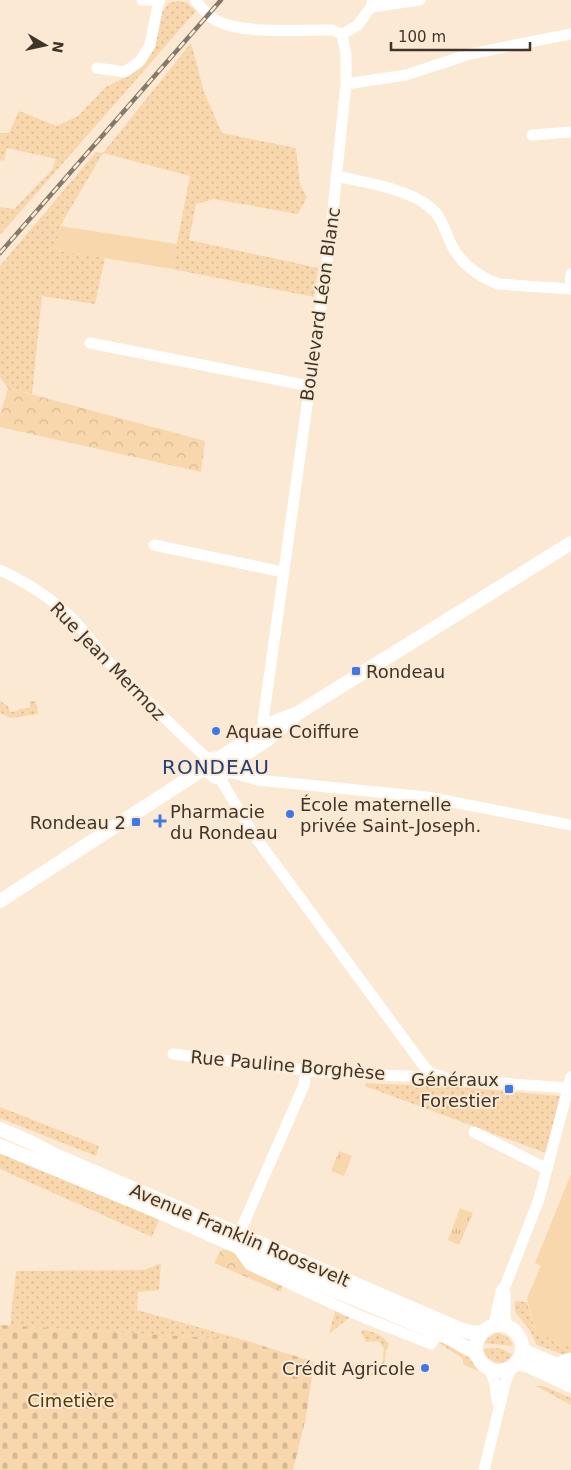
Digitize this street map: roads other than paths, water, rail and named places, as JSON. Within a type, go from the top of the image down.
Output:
[{"type":"main road","points":[[0,901],[142,810],[218,768],[298,713],[571,544]]},
{"type":"main road","name":"Avenue Franklin Roosevelt","points":[[0,1129],[55,1155],[460,1329],[469,1332],[494,1328]]},
{"type":"main road","points":[[0,1133],[55,1155]]},
{"type":"main road","name":"Avenue Franklin Roosevelt","points":[[0,1146],[164,1214],[240,1235],[477,1354]]},
{"type":"main road","points":[[517,1361],[520,1338],[512,1328],[494,1328],[477,1340],[477,1354],[484,1366],[490,1369],[504,1371],[517,1361],[554,1364],[571,1371]]},
{"type":"main road","points":[[517,1361],[571,1386]]},
{"type":"street","points":[[97,68],[125,72],[140,61],[150,45],[160,0],[142,0]]},
{"type":"street","points":[[195,0],[215,20],[228,25],[249,29],[332,30],[342,34],[358,26],[372,3],[420,0]]},
{"type":"street","name":"Boulevard Léon Blanc","points":[[266,734],[263,721],[329,248],[346,84],[346,55],[342,34]]},
{"type":"street","points":[[346,84],[406,75],[470,54],[571,34]]},
{"type":"street","points":[[532,135],[571,132]]},
{"type":"street","points":[[336,176],[395,191],[430,207],[440,220],[460,258],[479,276],[488,280],[498,284],[570,289],[571,274]]},
{"type":"street","points":[[90,343],[309,386]]},
{"type":"street","points":[[154,545],[283,572]]},
{"type":"street","name":"Rue Jean Mermoz","points":[[0,570],[26,583],[53,601],[79,626],[104,657],[165,720],[218,768]]},
{"type":"street","points":[[218,768],[258,780],[426,797],[571,825]]},
{"type":"street","points":[[218,768],[229,793],[256,838],[419,1061],[432,1073],[453,1080],[570,1084],[539,1199],[506,1284],[505,1314],[494,1328]]},
{"type":"street","name":"Rue Pauline Borghèse","points":[[173,1054],[306,1070],[426,1077],[432,1073]]},
{"type":"street","points":[[240,1235],[304,1085],[306,1070]]},
{"type":"street","points":[[474,1132],[547,1170]]},
{"type":"street","points":[[554,1364],[571,1358]]},
{"type":"street","points":[[484,1470],[505,1384],[517,1361]]},
{"type":"street","points":[[490,1369],[495,1384],[498,1411]]},
{"type":"railway","points":[[0,253],[221,0]]},
{"type":"place","name":"Rondeau","points":[[356,671]]},
{"type":"place","name":"Aquae Coiffure","points":[[216,731]]},
{"type":"place","name":"École maternelle privée Saint-Joseph.","points":[[290,814]]},
{"type":"place","name":"Pharmacie du Rondeau","points":[[160,821]]},
{"type":"place","name":"Rondeau 2","points":[[136,822]]},
{"type":"place","name":"Généraux Forestier","points":[[509,1089]]},
{"type":"place","name":"Crédit Agricole","points":[[425,1368]]},
{"type":"district","name":"RONDEAU","points":[[216,767]]},
{"type":"park label","name":"Cimetière","points":[[71,1400]]}]
